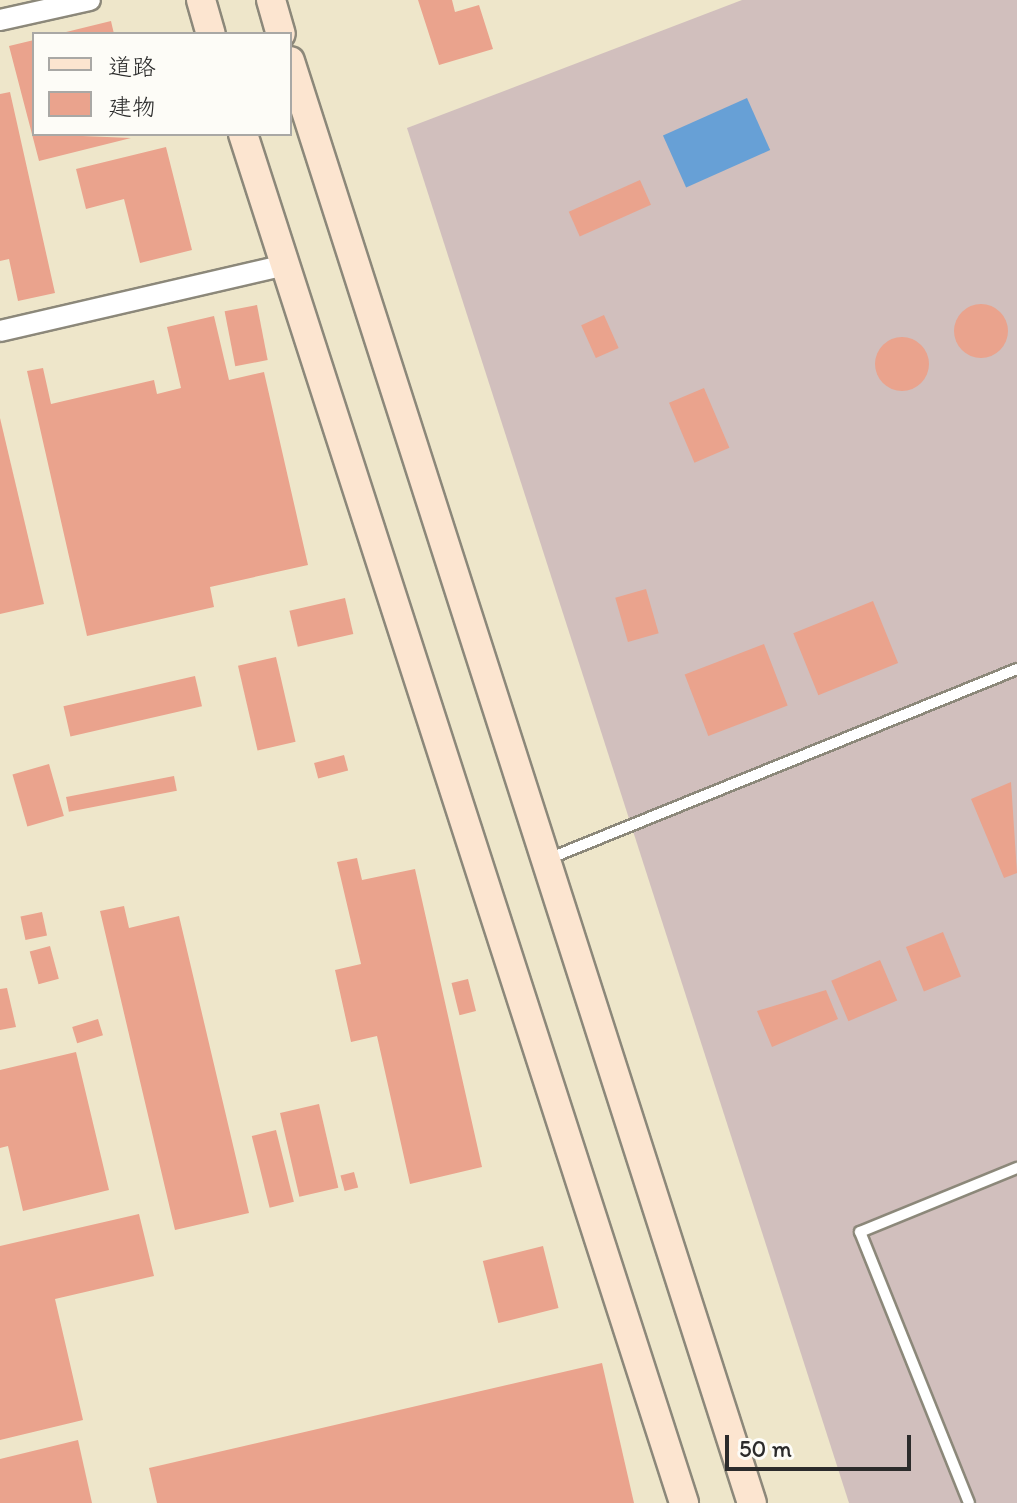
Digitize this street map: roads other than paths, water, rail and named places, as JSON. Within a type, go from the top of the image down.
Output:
[{"type":"street","points":[[0,20],[90,0]]},
{"type":"street","points":[[201,0],[210,32]]},
{"type":"street","points":[[271,0],[280,32]]},
{"type":"street","points":[[292,67],[752,1503]]},
{"type":"street","points":[[244,136],[684,1503]]},
{"type":"street","points":[[0,331],[285,265]]},
{"type":"lane","points":[[546,860],[1017,669]]},
{"type":"lane","points":[[969,1503],[860,1232],[1017,1168]]},
{"type":"water","points":[[747,98],[770,150],[686,187],[663,135]]}]
